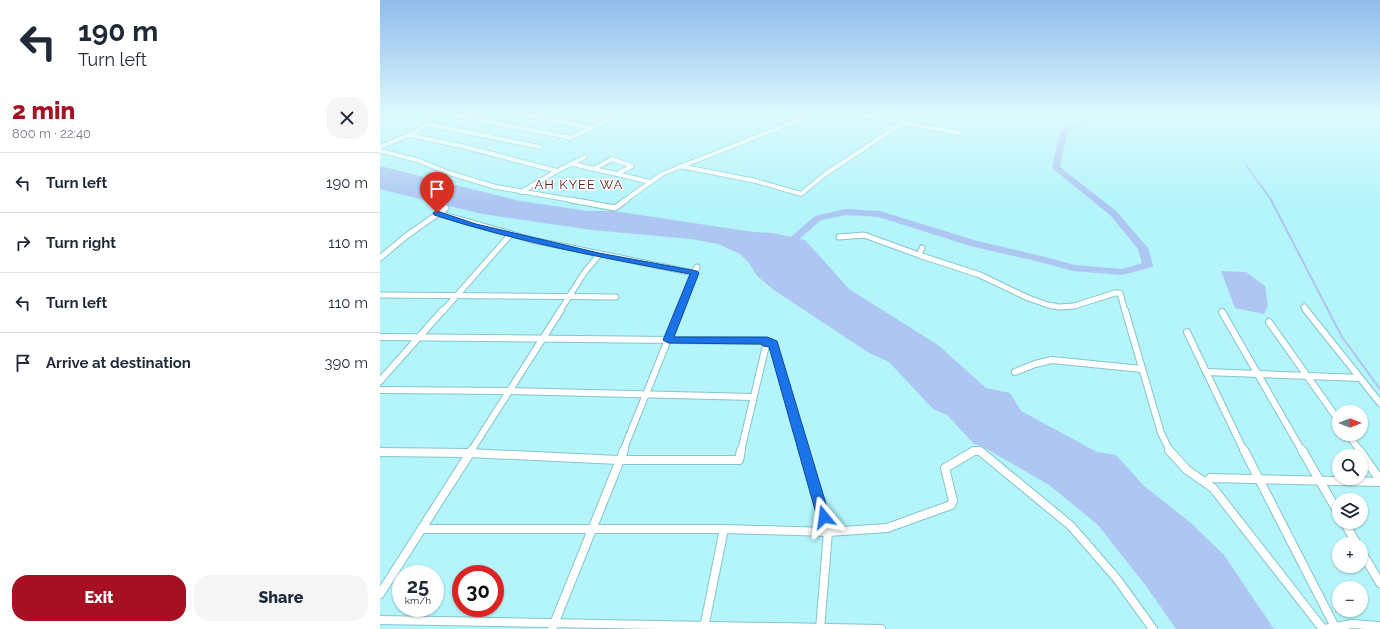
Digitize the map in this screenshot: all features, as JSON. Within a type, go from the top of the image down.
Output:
[{"type":"street","points":[[453,144],[557,171]]},
{"type":"street","points":[[528,144],[540,147]]},
{"type":"street","points":[[380,151],[392,152],[464,178],[496,187],[615,208],[662,174],[736,144]]},
{"type":"street","points":[[680,166],[756,181],[801,194],[824,176],[871,144]]},
{"type":"street","points":[[520,192],[585,157]]},
{"type":"street","points":[[594,169],[612,159],[632,166],[617,174]]},
{"type":"street","points":[[573,164],[650,182]]},
{"type":"street","points":[[380,258],[437,213],[446,208]]},
{"type":"street","points":[[437,213],[473,225],[599,255],[696,270],[553,626]]},
{"type":"street","points":[[380,381],[511,234]]},
{"type":"street","points":[[839,237],[864,235],[981,276],[1015,293],[1045,304],[1060,307],[1079,306],[1115,293],[1120,293],[1161,432],[1171,453],[1187,470],[1213,488],[1324,629],[1352,624],[1380,626]]},
{"type":"street","points":[[919,255],[922,248]]},
{"type":"street","points":[[380,594],[584,273],[599,255]]},
{"type":"street","points":[[380,295],[616,297]]},
{"type":"street","points":[[1304,307],[1380,403]]},
{"type":"street","points":[[1222,312],[1256,374],[1332,502]]},
{"type":"street","points":[[1269,322],[1332,411]]},
{"type":"street","points":[[1187,332],[1258,479],[1335,627]]},
{"type":"street","points":[[380,338],[767,341],[753,397],[740,460],[619,460],[380,452]]},
{"type":"street","points":[[766,344],[773,344],[828,532],[820,628]]},
{"type":"street","points":[[1015,372],[1034,364],[1052,360],[1142,369]]},
{"type":"street","points":[[1206,372],[1360,378]]},
{"type":"street","points":[[380,390],[509,391],[753,397]]},
{"type":"street","points":[[1353,441],[1380,481]]},
{"type":"street","points":[[421,529],[724,529],[828,532],[887,528],[950,505],[953,501],[946,468],[947,466],[974,451],[980,451],[1071,526],[1117,579],[1153,629]]},
{"type":"street","points":[[1206,483],[1210,478],[1380,481]]},
{"type":"street","points":[[704,627],[724,529]]},
{"type":"street","points":[[1368,563],[1380,583]]},
{"type":"street","points":[[380,620],[553,626],[881,629]]},
{"type":"water","points":[[380,166],[520,201],[588,211],[614,211],[753,232],[773,233],[805,240],[849,289],[938,345],[986,388],[1010,393],[1021,411],[1097,452],[1116,455],[1143,485],[1191,523],[1224,555],[1274,629],[1176,629],[1146,586],[1098,525],[1049,485],[985,448],[973,443],[947,415],[933,409],[889,362],[869,353],[774,290],[757,276],[749,263],[740,254],[718,244],[691,239],[592,230],[482,214],[380,189]]},
{"type":"water","points":[[1221,271],[1246,272],[1265,286],[1268,306],[1264,314],[1235,308]]},
{"type":"waterway","points":[[783,248],[818,218],[846,212],[880,214],[974,244],[1046,260],[1073,268],[1122,272],[1148,265],[1143,248],[1113,213],[1056,168],[1061,144]]},
{"type":"waterway","points":[[1246,165],[1272,201]]},
{"type":"waterway","points":[[1271,200],[1342,337],[1380,389]]},
{"type":"district","name":"AH KYEE WA","points":[[579,184]]},
{"type":"route","points":[[437,213],[473,225],[599,255],[694,273],[668,340],[767,341],[766,344],[773,344],[824,517]]}]
